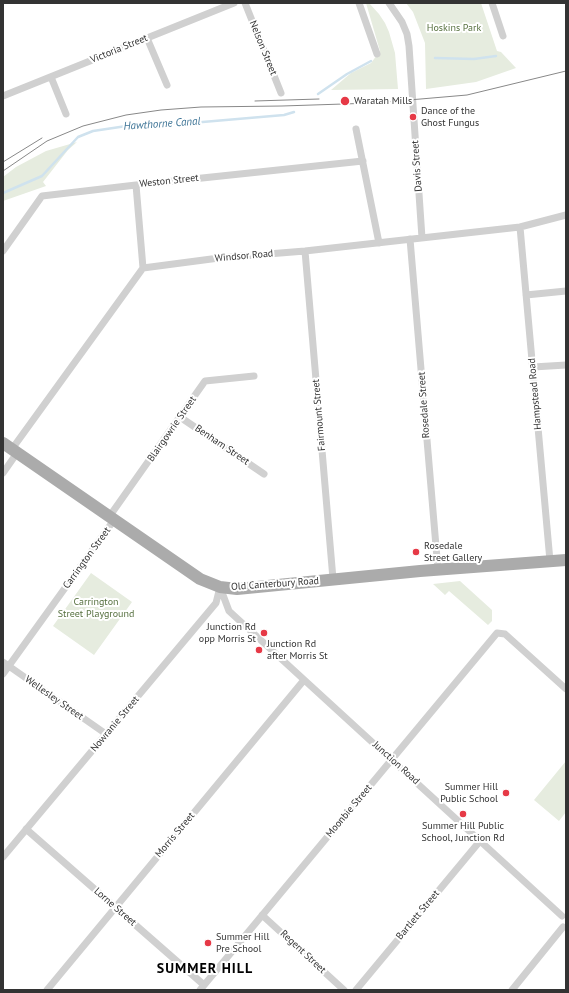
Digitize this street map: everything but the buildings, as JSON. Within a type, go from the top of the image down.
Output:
[{"type":"main road","name":"Old Canterbury Road","points":[[11,448],[200,579],[220,587],[237,589],[438,570],[566,560]]},
{"type":"street","name":"Victoria Street","points":[[3,96],[234,3]]},
{"type":"street","name":"Nelson Street","points":[[245,3],[281,93]]},
{"type":"street","points":[[358,3],[377,54]]},
{"type":"street","name":"Davis Street","points":[[389,3],[402,22],[407,34],[414,106],[422,238]]},
{"type":"street","points":[[492,3],[503,36]]},
{"type":"street","points":[[148,38],[167,86]]},
{"type":"street","points":[[51,77],[66,114]]},
{"type":"street","points":[[356,129],[379,242]]},
{"type":"street","name":"Weston Street","points":[[3,251],[42,196],[363,161]]},
{"type":"street","points":[[3,473],[11,448],[143,268],[136,185]]},
{"type":"street","name":"Windsor Road","points":[[143,268],[219,258],[305,251],[520,227],[566,215]]},
{"type":"street","name":"Hampstead Road","points":[[520,227],[550,561]]},
{"type":"street","name":"Rosedale Street","points":[[410,239],[438,570]]},
{"type":"street","name":"Fairmount Street","points":[[305,251],[333,580]]},
{"type":"street","points":[[526,295],[566,291]]},
{"type":"street","points":[[533,367],[566,365]]},
{"type":"street","name":"Blairgowrie Street","points":[[112,519],[205,381],[254,376]]},
{"type":"street","name":"Benham Street","points":[[180,417],[264,474]]},
{"type":"street","name":"Carrington Street","points":[[3,674],[10,667],[112,519]]},
{"type":"street","name":"Nowranie Street","points":[[3,857],[216,603],[220,587]]},
{"type":"street","name":"Junction Road","points":[[220,587],[229,611]]},
{"type":"street","name":"Junction Road","points":[[216,603],[225,610],[229,611],[480,841],[564,915]]},
{"type":"street","name":"Moonbie Street","points":[[202,987],[497,632],[505,634],[566,689]]},
{"type":"street","name":"Wellesley Street","points":[[3,662],[106,734]]},
{"type":"street","name":"Morris Street","points":[[47,990],[304,680]]},
{"type":"street","name":"Lorne Street","points":[[26,829],[115,907],[202,987]]},
{"type":"street","name":"Bartlett Street","points":[[356,990],[480,841]]},
{"type":"street","name":"Regent Street","points":[[262,915],[344,990]]},
{"type":"street","points":[[512,990],[565,928],[560,921],[564,915]]},
{"type":"green space","points":[[366,3],[369,3],[379,14],[389,32],[395,53],[398,89],[331,90],[351,73],[371,63],[380,51]]},
{"type":"green space","name":"Hoskins Park","points":[[406,3],[481,3],[497,51],[501,52],[516,68],[476,82],[426,89],[425,43],[413,12]]},
{"type":"green space","points":[[77,142],[68,150],[43,182],[46,186],[3,201],[3,177],[16,167],[46,151]]},
{"type":"green space","name":"Carrington Street Playground","points":[[91,573],[132,602],[94,655],[53,626]]},
{"type":"green space","points":[[460,581],[492,610],[492,621],[488,625],[449,591],[445,595],[433,584]]},
{"type":"green space","points":[[566,761],[566,812],[559,821],[534,800]]},
{"type":"waterway","points":[[435,58],[474,59],[496,56]]},
{"type":"waterway","name":"Hawthorne Canal","points":[[318,94],[347,74],[371,61]]},
{"type":"waterway","name":"Hawthorne Canal","points":[[3,193],[42,176],[78,137],[93,131],[140,124],[191,123],[284,115],[294,112]]},
{"type":"tram line","points":[[3,171],[47,141],[83,126],[126,115],[161,110],[201,107],[374,103],[467,95],[566,71]]},
{"type":"tram line","points":[[255,101],[319,99]]},
{"type":"tram line","points":[[3,162],[42,138]]},
{"type":"place","name":"Waratah Mills","points":[[345,101]]},
{"type":"place","name":"Dance of the Ghost Fungus","points":[[413,117]]},
{"type":"place","name":"Rosedale Street Gallery","points":[[416,552]]},
{"type":"place","name":"Junction Rd opp Morris St","points":[[264,633]]},
{"type":"place","name":"Junction Rd after Morris St","points":[[259,650]]},
{"type":"place","name":"Summer Hill Public School","points":[[506,793]]},
{"type":"place","name":"Summer Hill Public School, Junction Rd","points":[[463,814]]},
{"type":"place","name":"Summer Hill Pre School","points":[[208,943]]},
{"type":"district","name":"SUMMER HILL","points":[[205,969]]}]
